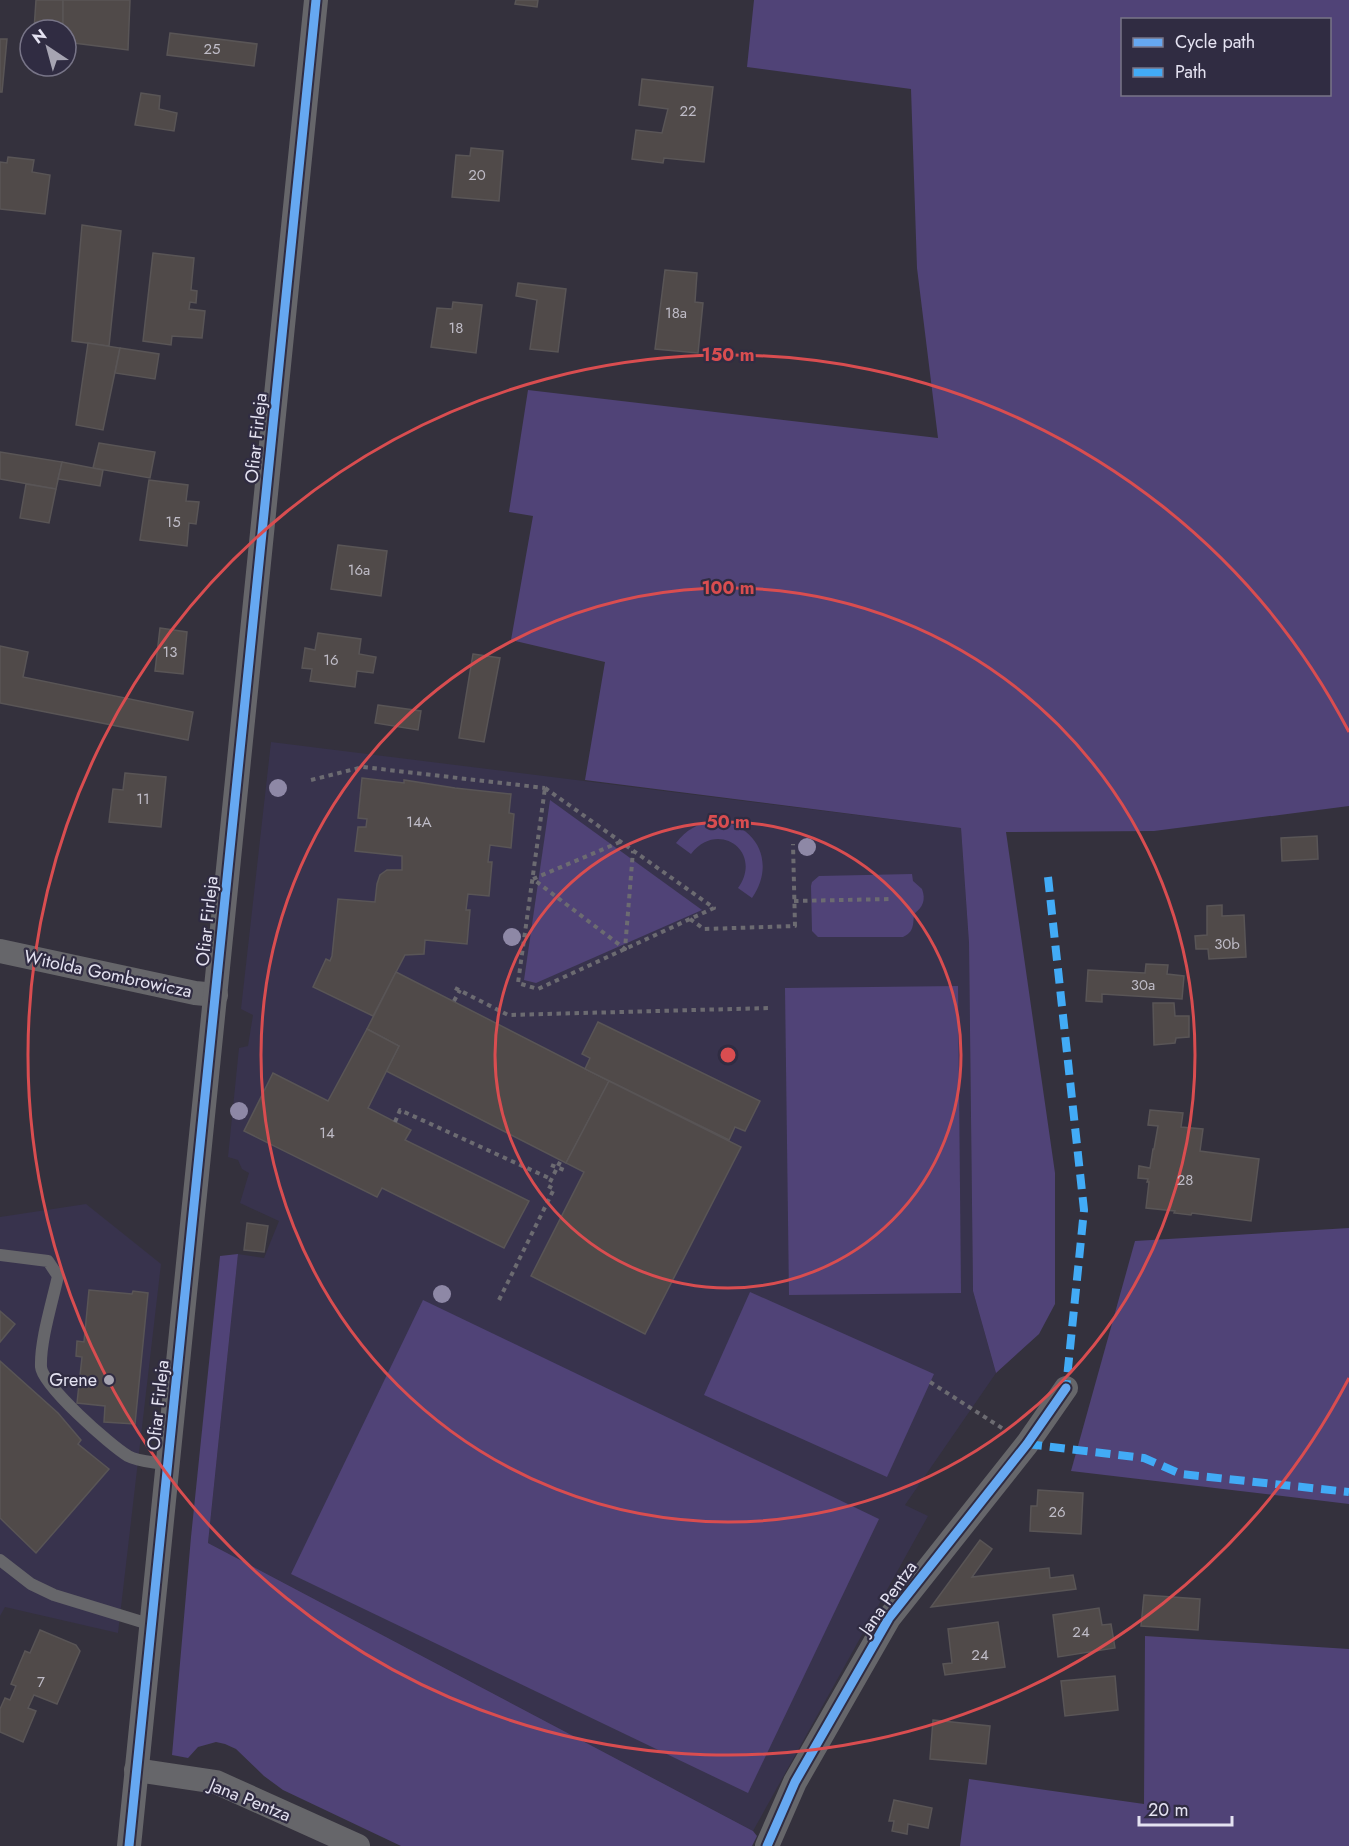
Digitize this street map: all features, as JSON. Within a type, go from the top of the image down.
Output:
[{"type":"street","name":"Ofiar Firleja","points":[[129,1846],[316,0]]},
{"type":"street","name":"Witolda Gombrowicza","points":[[0,951],[195,993],[216,995]]},
{"type":"street","name":"Jana Pentza","points":[[766,1846],[795,1782],[889,1618],[1027,1444],[1066,1388]]},
{"type":"street","name":"Jana Pentza","points":[[136,1770],[216,1782],[358,1846]]},
{"type":"lane","points":[[0,1255],[48,1260],[58,1276],[45,1336],[41,1370],[54,1390],[111,1445],[130,1457],[168,1465]]},
{"type":"lane","points":[[0,1560],[31,1584],[54,1595],[153,1624]]},
{"type":"path","points":[[311,780],[363,767],[545,788],[714,908],[538,989],[518,983],[545,788]]},
{"type":"path","points":[[532,879],[621,842]]},
{"type":"path","points":[[690,919],[704,930],[795,926],[793,844]]},
{"type":"path","points":[[625,949],[633,850]]},
{"type":"path","points":[[532,879],[625,949]]},
{"type":"path","points":[[794,902],[890,899]]},
{"type":"path","points":[[454,1001],[458,989],[508,1015],[770,1008]]},
{"type":"path","points":[[395,1122],[400,1110],[551,1179]]},
{"type":"path","points":[[499,1300],[554,1189],[548,1186],[561,1160]]},
{"type":"path","points":[[551,1165],[564,1170]]},
{"type":"path","points":[[930,1382],[1027,1444]]},
{"type":"shaded area","points":[[754,0],[1349,0],[1349,806],[1154,831],[1006,832],[1055,1173],[1055,1304],[1039,1334],[996,1373],[973,1291],[969,943],[961,828],[585,780],[605,662],[511,640],[533,516],[509,512],[528,390],[938,438],[917,268],[911,89],[747,67]]},
{"type":"shaded area","points":[[271,742],[961,828],[969,943],[973,1291],[996,1373],[905,1505],[928,1516],[753,1831],[208,1543],[238,1254],[264,1258],[279,1221],[240,1203],[249,1173],[242,1169],[238,1160],[228,1157],[239,1048],[248,1046],[253,1015],[241,1009]]},
{"type":"shaded area","points":[[550,800],[702,910],[536,983],[524,980]]},
{"type":"shaded area","points":[[713,821],[741,828],[758,846],[762,858],[762,871],[752,898],[738,888],[745,875],[745,863],[742,852],[734,844],[725,840],[713,839],[702,844],[691,854],[676,843],[692,828]]},
{"type":"shaded area","points":[[912,874],[913,881],[922,889],[924,900],[920,909],[914,914],[912,928],[907,935],[903,937],[818,937],[812,931],[811,886],[819,876]]},
{"type":"shaded area","points":[[958,986],[961,1293],[789,1295],[785,988]]},
{"type":"shaded area","points":[[86,1204],[161,1264],[118,1633],[5,1607],[0,1616],[0,1217]]},
{"type":"shaded area","points":[[1349,1228],[1349,1504],[1071,1471],[1135,1241]]},
{"type":"shaded area","points":[[238,1254],[208,1543],[753,1831],[757,1836],[752,1846],[401,1846],[283,1790],[264,1776],[236,1749],[225,1744],[216,1742],[198,1747],[188,1758],[172,1755],[191,1537],[220,1256]]},
{"type":"shaded area","points":[[750,1292],[934,1374],[887,1477],[704,1395]]},
{"type":"shaded area","points":[[423,1300],[879,1519],[748,1793],[291,1574]]},
{"type":"shaded area","points":[[1145,1636],[1349,1649],[1349,1846],[960,1846],[969,1779],[1144,1804]]},
{"type":"building","points":[[36,0],[63,0],[63,18],[35,18]]},
{"type":"building","points":[[63,0],[130,0],[128,50],[78,44],[78,18],[63,18]]},
{"type":"building","points":[[516,0],[538,0],[537,7],[515,4]]},
{"type":"building","points":[[170,33],[257,44],[254,66],[167,55]]},
{"type":"building","points":[[0,39],[7,39],[2,92],[0,92]]},
{"type":"building","points":[[642,79],[713,87],[704,162],[664,158],[663,163],[632,159],[636,130],[662,133],[668,109],[639,105]]},
{"type":"building","points":[[141,93],[160,96],[159,109],[177,113],[174,131],[135,125]]},
{"type":"building","points":[[471,148],[503,151],[499,201],[452,197],[456,155],[470,156]]},
{"type":"building","points":[[8,157],[34,160],[32,172],[50,175],[45,214],[0,209],[0,162],[7,163]]},
{"type":"building","points":[[82,225],[121,231],[109,346],[72,341]]},
{"type":"building","points":[[153,253],[194,258],[191,290],[197,291],[196,303],[190,302],[189,309],[205,311],[202,338],[172,336],[171,345],[143,341]]},
{"type":"building","points":[[665,270],[697,273],[695,302],[703,303],[698,353],[655,349]]},
{"type":"building","points":[[518,283],[566,289],[558,352],[530,349],[537,300],[516,296]]},
{"type":"building","points":[[453,302],[482,305],[476,353],[431,347],[437,308],[452,309]]},
{"type":"building","points":[[88,343],[120,348],[103,430],[76,425]]},
{"type":"building","points":[[120,348],[159,354],[155,379],[115,373]]},
{"type":"building","points":[[99,443],[155,452],[150,478],[93,468]]},
{"type":"building","points":[[0,452],[62,462],[56,489],[0,479]]},
{"type":"building","points":[[62,462],[103,470],[100,486],[58,479]]},
{"type":"building","points":[[149,480],[188,485],[186,501],[199,502],[196,524],[189,523],[187,546],[140,540]]},
{"type":"building","points":[[26,484],[56,489],[49,523],[20,518]]},
{"type":"building","points":[[338,545],[387,551],[381,596],[331,589]]},
{"type":"building","points":[[160,628],[187,632],[183,674],[155,671]]},
{"type":"building","points":[[318,633],[361,639],[359,654],[376,657],[373,673],[357,671],[355,687],[310,681],[312,669],[302,668],[305,648],[315,650]]},
{"type":"building","points":[[0,646],[28,652],[23,677],[193,712],[188,740],[0,703]]},
{"type":"building","points":[[473,654],[500,658],[484,742],[459,738]]},
{"type":"building","points":[[378,705],[421,711],[418,730],[375,723]]},
{"type":"building","points":[[125,773],[166,777],[161,827],[109,822],[113,789],[123,790]]},
{"type":"building","points":[[362,778],[404,783],[404,780],[511,794],[509,813],[514,814],[511,848],[490,845],[488,862],[492,862],[489,896],[468,894],[466,910],[470,910],[467,944],[425,940],[424,954],[405,955],[373,1016],[313,987],[326,959],[330,961],[332,956],[338,899],[375,902],[380,875],[387,870],[402,870],[402,856],[355,851],[358,827],[366,827],[367,819],[358,818]]},
{"type":"building","points":[[1317,836],[1318,859],[1282,861],[1281,838]]},
{"type":"building","points":[[1222,905],[1222,916],[1244,915],[1246,957],[1209,959],[1208,949],[1196,949],[1195,936],[1207,935],[1207,906]]},
{"type":"building","points":[[1146,964],[1168,965],[1167,974],[1184,976],[1182,999],[1102,994],[1102,1002],[1086,1001],[1088,970],[1145,973]]},
{"type":"building","points":[[396,972],[609,1081],[566,1163],[386,1071],[399,1046],[367,1029]]},
{"type":"building","points":[[1153,1003],[1174,1003],[1175,1016],[1189,1016],[1189,1037],[1176,1038],[1175,1043],[1154,1045]]},
{"type":"building","points":[[598,1022],[760,1101],[745,1131],[735,1127],[729,1140],[585,1069],[590,1058],[582,1054]]},
{"type":"building","points":[[367,1029],[399,1046],[368,1108],[411,1130],[405,1140],[529,1201],[504,1248],[382,1188],[377,1197],[244,1131],[273,1073],[328,1101]]},
{"type":"building","points":[[609,1081],[741,1147],[645,1334],[531,1276],[584,1172],[566,1163]]},
{"type":"building","points":[[1150,1110],[1183,1113],[1181,1127],[1203,1129],[1200,1151],[1259,1159],[1251,1221],[1146,1208],[1149,1182],[1147,1182],[1148,1179],[1138,1178],[1139,1166],[1150,1168],[1154,1149],[1158,1126],[1148,1125]]},
{"type":"building","points":[[247,1223],[268,1226],[264,1252],[244,1250]]},
{"type":"building","name":"Grene","points":[[89,1290],[132,1294],[133,1291],[148,1293],[135,1424],[104,1422],[105,1406],[77,1403],[82,1357],[76,1356],[77,1341],[84,1342]]},
{"type":"building","points":[[0,1311],[15,1324],[0,1342]]},
{"type":"building","points":[[0,1361],[58,1413],[81,1440],[78,1444],[109,1469],[36,1553],[0,1518]]},
{"type":"building","points":[[1038,1490],[1083,1493],[1081,1534],[1030,1531],[1031,1506],[1037,1506]]},
{"type":"building","points":[[980,1540],[992,1549],[972,1577],[1049,1568],[1050,1578],[1073,1575],[1076,1589],[931,1607]]},
{"type":"building","points":[[1144,1595],[1200,1599],[1198,1630],[1141,1626]]},
{"type":"building","points":[[1099,1608],[1102,1625],[1111,1624],[1115,1648],[1058,1657],[1053,1615]]},
{"type":"building","points":[[998,1622],[1005,1667],[945,1675],[943,1664],[952,1663],[948,1629]]},
{"type":"building","points":[[40,1630],[76,1645],[80,1651],[57,1704],[34,1695],[28,1708],[36,1711],[23,1742],[0,1732],[0,1709],[5,1698],[10,1700],[16,1686],[11,1684],[25,1651],[30,1653]]},
{"type":"building","points":[[1115,1676],[1118,1710],[1065,1716],[1061,1681]]},
{"type":"building","points":[[933,1720],[990,1726],[986,1764],[930,1759]]},
{"type":"building","points":[[894,1800],[932,1808],[928,1828],[908,1824],[907,1834],[892,1831],[894,1821],[889,1821]]},
{"type":"marked path","points":[[1048,877],[1084,1210],[1066,1388]]},
{"type":"marked path","points":[[1027,1444],[1144,1458],[1181,1474],[1349,1492]]},
{"type":"cycle path","points":[[129,1846],[316,0]]},
{"type":"cycle path","points":[[767,1846],[795,1782],[889,1618],[1027,1444],[1066,1388]]},
{"type":"place","name":"Grene","points":[[109,1380]]}]
